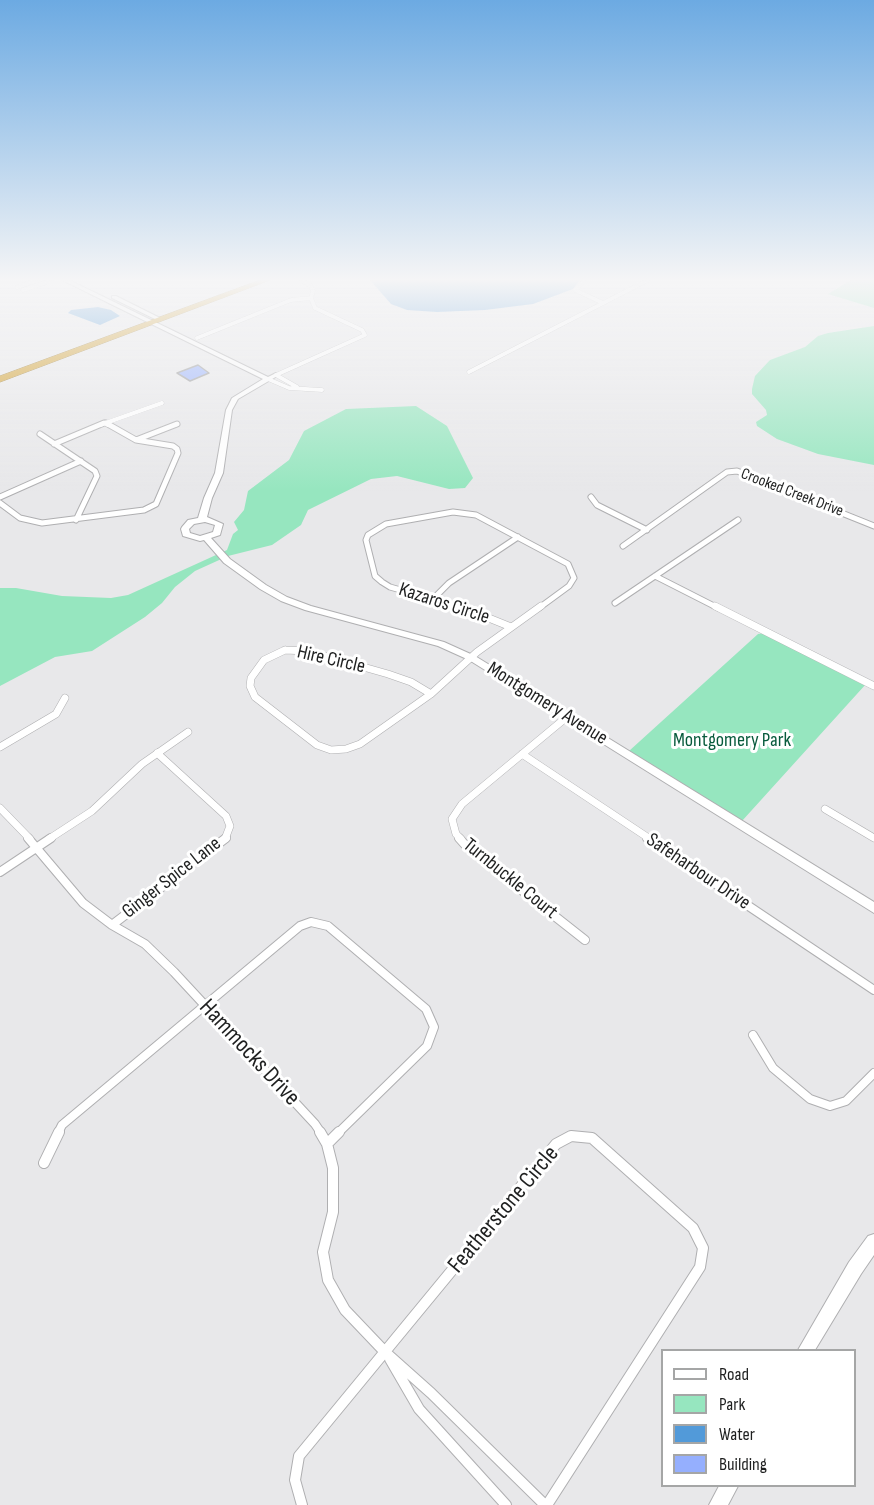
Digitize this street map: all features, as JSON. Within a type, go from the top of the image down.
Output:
[{"type":"highway","points":[[0,372],[62,350]]},
{"type":"highway","points":[[0,379],[73,350]]},
{"type":"street","points":[[213,350],[289,388],[322,390]]},
{"type":"street","points":[[219,350],[276,375],[297,387]]},
{"type":"street","points":[[207,538],[217,533],[219,524],[212,519],[202,519],[219,473],[229,410],[235,398],[276,375],[332,350]]},
{"type":"street","points":[[469,372],[511,350]]},
{"type":"street","points":[[54,444],[162,403]]},
{"type":"street","points":[[0,503],[20,518],[42,523],[144,510],[156,504],[178,453],[173,447],[136,440],[105,423]]},
{"type":"street","points":[[136,440],[177,424]]},
{"type":"street","points":[[40,434],[95,471],[97,476],[76,520]]},
{"type":"street","points":[[0,497],[81,461]]},
{"type":"street","name":"Crooked Creek Drive","points":[[623,546],[727,472],[737,471],[874,526]]},
{"type":"street","points":[[591,497],[597,505],[647,530]]},
{"type":"street","name":"Kazaros Circle","points":[[472,658],[568,586],[574,578],[568,564],[476,515],[453,512],[386,524],[368,535],[366,540],[375,576],[382,582],[390,587],[434,598],[490,617],[511,627]]},
{"type":"street","name":"Montgomery Avenue","points":[[202,519],[191,522],[185,531],[189,537],[207,538],[227,561],[263,587],[284,599],[308,608],[441,644],[472,658],[874,908]]},
{"type":"street","points":[[615,603],[738,520]]},
{"type":"street","points":[[434,598],[449,583],[518,537]]},
{"type":"street","points":[[655,576],[874,686]]},
{"type":"street","name":"Hire Circle","points":[[431,694],[411,682],[388,674],[307,651],[296,650],[285,650],[264,660],[251,678],[250,686],[255,696],[317,745],[330,750],[346,749],[360,744],[431,694],[472,658]]},
{"type":"street","points":[[0,747],[56,714],[65,698]]},
{"type":"street","name":"Turnbuckle Court","points":[[568,716],[462,804],[452,819],[456,834],[467,848],[585,940]]},
{"type":"street","points":[[0,872],[92,811],[142,764],[188,732]]},
{"type":"street","name":"Ginger Spice Lane","points":[[112,925],[226,839],[230,826],[226,816],[157,753]]},
{"type":"street","name":"Safeharbour Drive","points":[[522,754],[874,990]]},
{"type":"street","name":"Hammocks Drive","points":[[0,808],[37,847],[83,903],[112,925],[146,944],[315,1124],[327,1144],[333,1168],[333,1212],[323,1252],[328,1280],[345,1310],[385,1352],[431,1393],[546,1505]]},
{"type":"street","points":[[825,809],[874,838]]},
{"type":"street","points":[[44,1163],[62,1125],[300,926],[311,922],[328,926],[426,1009],[434,1028],[427,1046],[327,1144]]},
{"type":"street","points":[[753,1035],[773,1068],[810,1099],[830,1106],[846,1101],[874,1073]]},
{"type":"street","name":"Featherstone Circle","points":[[302,1505],[295,1480],[299,1456],[556,1144],[571,1136],[592,1138],[693,1228],[704,1248],[700,1267],[546,1505]]},
{"type":"street","points":[[807,1349],[855,1268],[874,1242]]},
{"type":"street","name":"Hammocks Drive","points":[[385,1352],[419,1408],[506,1505]]},
{"type":"street","points":[[718,1505],[728,1487]]},
{"type":"green space","points":[[796,350],[874,350],[874,465],[818,454],[777,439],[757,426],[756,422],[767,415],[766,410],[752,394],[752,389],[755,376],[770,360]]},
{"type":"green space","points":[[416,406],[447,426],[473,478],[465,488],[449,489],[397,476],[371,479],[308,510],[301,525],[272,545],[228,556],[195,571],[145,617],[92,651],[55,657],[0,686],[0,588],[16,588],[62,596],[111,598],[128,595],[227,550],[233,534],[238,530],[234,522],[244,510],[248,491],[289,460],[304,431],[346,409]]},
{"type":"green space","name":"Montgomery Park","points":[[764,633],[866,684],[742,821],[629,751],[758,634]]},
{"type":"building","points":[[198,365],[209,373],[190,381],[177,373]]}]
